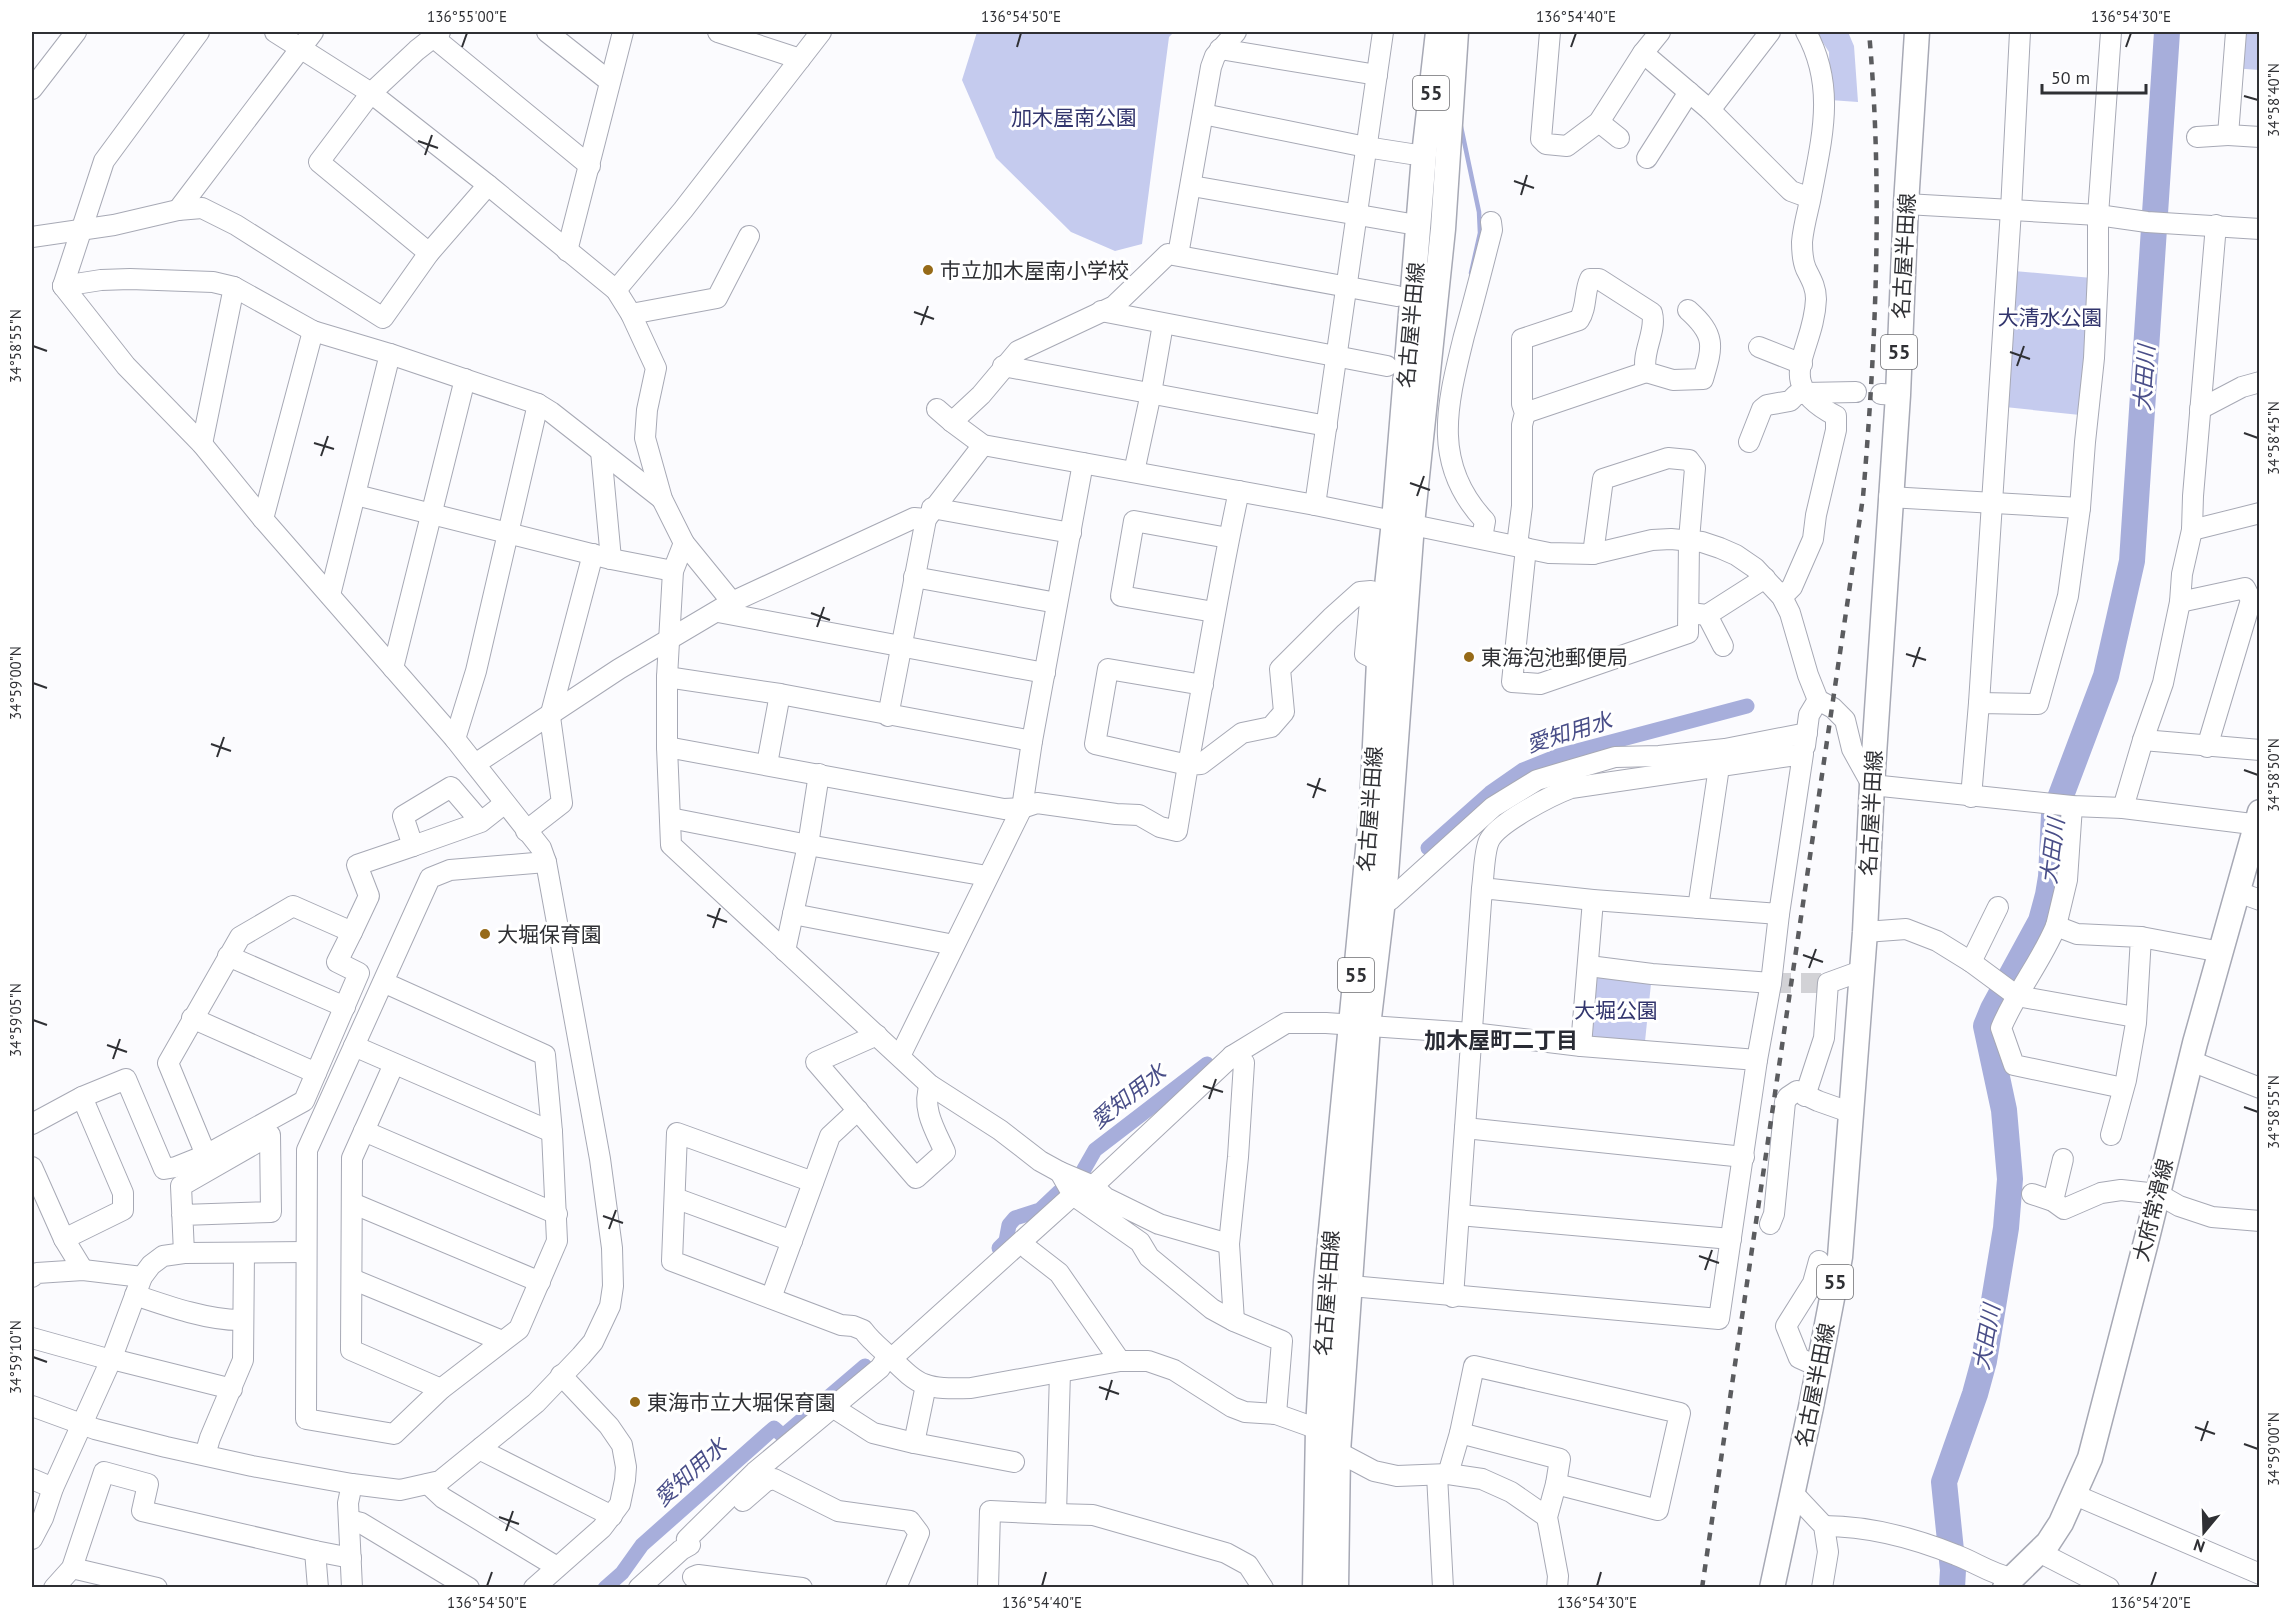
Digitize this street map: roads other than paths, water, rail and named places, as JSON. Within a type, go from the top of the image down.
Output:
[{"type":"main road","name":"名古屋半田線","points":[[1315,1587],[1318,1429],[1326,1282],[1360,1025],[1386,875],[1424,155],[1438,32]]},
{"type":"main road","name":"名古屋半田線","points":[[1336,1587],[1338,1452],[1351,1286],[1360,1025],[1379,661],[1403,523],[1443,229],[1456,32]]},
{"type":"main road","name":"名古屋半田線","points":[[1772,1587],[1840,1257],[1865,932],[1890,497],[1889,395],[1906,204],[1917,32]]},
{"type":"main road","name":"大府常滑線","points":[[2008,1583],[2048,1543],[2075,1495],[2090,1458],[2221,952],[2249,896],[2258,820]]},
{"type":"street","points":[[32,89],[75,32]]},
{"type":"street","points":[[63,286],[104,161],[199,32]]},
{"type":"street","points":[[275,32],[371,93],[616,290],[631,314],[656,368],[647,410],[645,438],[662,499],[684,543],[725,607],[902,648],[1045,673]]},
{"type":"street","points":[[178,210],[313,32]]},
{"type":"street","points":[[547,32],[609,81]]},
{"type":"street","points":[[567,251],[623,32]]},
{"type":"street","points":[[718,32],[800,59]]},
{"type":"street","points":[[616,290],[683,210],[821,32]]},
{"type":"street","points":[[1178,255],[1192,186],[1211,67],[1220,49],[1236,32]]},
{"type":"street","points":[[1315,505],[1383,32]]},
{"type":"street","points":[[1550,32],[1541,139],[1546,144],[1567,146],[1599,122],[1659,32]]},
{"type":"street","points":[[1710,110],[1770,32]]},
{"type":"street","points":[[1782,597],[1792,587],[1813,539],[1836,430],[1836,417],[1818,407],[1804,393],[1799,381],[1815,313],[1814,283],[1805,267],[1802,241],[1824,124],[1825,87],[1818,59],[1806,32]]},
{"type":"street","points":[[1971,797],[2011,210],[2020,32]]},
{"type":"street","points":[[1979,703],[2038,704],[2068,596],[2080,508],[2094,358],[2098,216],[2111,32]]},
{"type":"street","points":[[2228,135],[2236,32]]},
{"type":"street","points":[[429,254],[319,162],[371,93],[436,34],[590,166]]},
{"type":"street","points":[[1220,49],[1377,75]]},
{"type":"street","points":[[1643,53],[1710,110],[1791,191],[1810,198]]},
{"type":"street","points":[[1647,158],[1689,92]]},
{"type":"street","points":[[1203,114],[1411,154]]},
{"type":"street","points":[[1599,122],[1619,138]]},
{"type":"street","points":[[2197,137],[2228,135],[2259,137]]},
{"type":"street","points":[[32,237],[114,225],[178,210],[202,208],[236,225],[384,318],[429,254],[488,185]]},
{"type":"street","points":[[1192,186],[1405,223]]},
{"type":"street","points":[[1906,204],[2259,229]]},
{"type":"street","points":[[1482,538],[1485,521],[1466,498],[1459,483],[1450,457],[1447,426],[1450,395],[1492,230],[1491,222]]},
{"type":"street","points":[[2123,808],[2163,683],[2192,530],[2216,225]]},
{"type":"street","points":[[631,314],[717,298],[748,236]]},
{"type":"street","points":[[1397,296],[1168,254],[1114,306],[1018,351],[1003,366],[981,395],[944,416],[983,445],[1315,505],[1564,554],[1593,554],[1652,540],[1702,542],[1736,555],[1755,568],[1782,597],[1790,613],[1808,675],[1818,700],[1833,708],[1845,720],[1852,749],[1872,784],[1971,797],[2258,820]]},
{"type":"street","points":[[63,286],[101,280],[130,279],[213,282],[234,287],[312,331],[390,354],[538,404],[662,499]]},
{"type":"street","points":[[1646,372],[1644,364],[1653,321],[1652,313],[1599,279],[1590,279],[1583,313],[1579,320],[1522,339],[1522,404],[1526,413],[1522,425],[1522,547],[1512,682],[1540,684],[1688,633],[1699,614],[1765,578]]},
{"type":"street","points":[[32,1406],[116,1435],[252,1466],[400,1490],[440,1481],[536,1403],[587,1349],[601,1327],[610,1306],[613,1286],[612,1248],[598,1147],[546,862],[541,848],[455,739],[262,519],[202,444],[126,366],[63,286]]},
{"type":"street","points":[[202,444],[234,287]]},
{"type":"street","points":[[1526,413],[1646,372],[1672,380],[1703,379],[1711,352],[1711,342],[1704,328],[1688,310]]},
{"type":"street","points":[[1101,311],[1387,366]]},
{"type":"street","points":[[1134,472],[1163,324]]},
{"type":"street","points":[[262,519],[312,331]]},
{"type":"street","points":[[1759,347],[1802,364]]},
{"type":"street","points":[[330,595],[390,354]]},
{"type":"street","points":[[1003,366],[1326,426]]},
{"type":"street","points":[[393,668],[465,379]]},
{"type":"street","points":[[2200,410],[2242,387],[2259,382]]},
{"type":"street","points":[[1749,442],[1762,409],[1767,405],[1790,401],[1796,395],[1804,393],[1856,392]]},
{"type":"street","points":[[455,739],[476,670],[538,404]]},
{"type":"street","points":[[888,716],[914,577],[929,513],[983,445]]},
{"type":"street","points":[[526,831],[562,803],[550,717],[602,556],[600,451]]},
{"type":"street","points":[[1593,554],[1603,479],[1668,458],[1689,460],[1695,468],[1689,540],[1699,614],[1723,646]]},
{"type":"street","points":[[900,1056],[1022,808],[1032,741],[1083,463]]},
{"type":"street","points":[[667,747],[1004,809],[1022,808],[1037,803],[1116,814],[1139,814],[1160,827],[1177,831],[1214,612],[1239,492]]},
{"type":"street","points":[[356,495],[507,534],[673,571]]},
{"type":"street","points":[[1890,497],[2080,508]]},
{"type":"street","points":[[475,764],[550,717],[619,669],[725,607],[831,554],[914,518],[929,513],[1071,533]]},
{"type":"street","points":[[2192,530],[2259,513]]},
{"type":"street","points":[[1214,612],[1121,596],[1134,521],[1228,538]]},
{"type":"street","points":[[684,543],[673,571],[667,677],[671,845],[930,1085],[1000,1130],[1040,1161],[1093,1186],[1106,1198],[1159,1224],[1229,1244]]},
{"type":"street","points":[[914,577],[1057,603]]},
{"type":"street","points":[[2180,598],[2245,588],[2251,600],[2207,747]]},
{"type":"street","points":[[1203,684],[1108,669],[1095,744],[1188,765],[1201,764],[1242,733],[1271,727],[1284,712],[1280,669],[1330,618],[1360,592],[1371,591],[1365,654],[1379,661]]},
{"type":"street","points":[[667,677],[780,694],[888,716],[1032,741]]},
{"type":"street","points":[[767,764],[780,694]]},
{"type":"street","points":[[1351,1286],[1719,1320],[1757,1060],[1771,983],[1809,714],[1818,700]]},
{"type":"street","points":[[1382,901],[1390,900],[1493,807],[1537,780],[1615,757],[1659,756],[1725,749],[1806,733]]},
{"type":"street","points":[[2143,740],[2259,750]]},
{"type":"street","points":[[1453,1297],[1482,888],[1489,840],[1511,819],[1551,795],[1571,788],[1803,754]]},
{"type":"street","points":[[1698,908],[1719,767]]},
{"type":"street","points":[[785,951],[808,845],[819,774]]},
{"type":"street","points":[[413,846],[403,816],[451,787],[481,822]]},
{"type":"street","points":[[32,1124],[82,1097],[126,1079],[164,1169],[176,1167],[206,1155],[304,1101],[359,973],[337,962],[369,896],[357,865],[481,822],[505,803]]},
{"type":"street","points":[[2063,805],[2067,880],[2056,926],[2045,952],[2017,996],[2001,1028],[2014,1065],[2123,1088]]},
{"type":"street","points":[[670,818],[987,876]]},
{"type":"street","points":[[383,982],[545,1054],[557,1214],[557,1241],[519,1329],[441,1389],[394,1434],[306,1419],[307,1150],[430,878],[450,870],[546,862]]},
{"type":"street","points":[[1482,888],[1593,900],[1779,914]]},
{"type":"street","points":[[1581,1046],[1593,900]]},
{"type":"street","points":[[206,1155],[168,1063],[240,937],[293,906],[352,932]]},
{"type":"street","points":[[1971,962],[1998,907]]},
{"type":"street","points":[[793,914],[954,945]]},
{"type":"street","points":[[2056,926],[2077,934],[2141,937],[2221,952]]},
{"type":"street","points":[[1865,932],[1906,929],[1937,941],[1971,962],[2017,996],[2135,1017]]},
{"type":"street","points":[[2111,1136],[2136,1023],[2141,937]]},
{"type":"street","points":[[228,956],[345,1007]]},
{"type":"street","points":[[1589,966],[1652,974],[1771,983]]},
{"type":"street","points":[[1805,1096],[1824,1038],[1828,983],[1861,971]]},
{"type":"street","points":[[192,1018],[316,1073]]},
{"type":"street","points":[[1093,1186],[1232,1056],[1286,1023],[1360,1025],[1472,1033],[1581,1046],[1757,1060]]},
{"type":"street","points":[[877,1035],[816,1062],[916,1178],[945,1152],[927,1111],[926,1096],[930,1085]]},
{"type":"street","points":[[354,1046],[552,1132]]},
{"type":"street","points":[[1232,1056],[1244,1063],[1229,1244],[1234,1321]]},
{"type":"street","points":[[2191,1061],[2259,1088]]},
{"type":"street","points":[[394,1064],[352,1158],[351,1350],[441,1389]]},
{"type":"street","points":[[1770,1224],[1774,1214],[1785,1102],[1788,1097],[1797,1091],[1852,1113]]},
{"type":"street","points":[[64,1239],[123,1210],[123,1193],[82,1097]]},
{"type":"street","points":[[771,1298],[830,1136],[858,1110]]},
{"type":"street","points":[[1466,1128],[1744,1157]]},
{"type":"street","points":[[364,1131],[557,1214]]},
{"type":"street","points":[[813,1182],[677,1133],[672,1261],[841,1325],[854,1326],[862,1330],[913,1380],[926,1385],[971,1388],[1120,1361],[1148,1361],[1174,1370],[1232,1407],[1245,1412],[1276,1414],[1318,1429],[1338,1452],[1374,1472],[1398,1476],[1442,1475],[1482,1479],[1511,1492],[1547,1517]]},
{"type":"street","points":[[182,1215],[271,1212],[270,1135],[181,1186],[182,1215],[184,1253]]},
{"type":"street","points":[[2053,1201],[2062,1159]]},
{"type":"street","points":[[32,1167],[64,1239],[82,1270]]},
{"type":"street","points":[[1060,1172],[1073,1195],[1140,1242],[1149,1257],[1212,1309],[1281,1341],[1276,1414]]},
{"type":"street","points":[[2032,1194],[2053,1201],[2064,1209],[2109,1190],[2158,1194],[2179,1206],[2212,1217],[2259,1221]]},
{"type":"street","points":[[695,1582],[686,1548],[687,1539],[755,1473],[880,1368],[1073,1195]]},
{"type":"street","points":[[675,1198],[792,1241]]},
{"type":"street","points":[[352,1203],[540,1282]]},
{"type":"street","points":[[1459,1215],[1731,1239]]},
{"type":"street","points":[[1028,1249],[1059,1273],[1120,1361]]},
{"type":"street","points":[[32,1539],[112,1360],[139,1286],[151,1265],[163,1256],[184,1253],[306,1252]]},
{"type":"street","points":[[205,1455],[243,1360],[244,1253]]},
{"type":"street","points":[[1819,1261],[1813,1283],[1786,1326],[1799,1358],[1819,1367]]},
{"type":"street","points":[[33,1270],[82,1270],[139,1286],[227,1321],[243,1320]]},
{"type":"street","points":[[352,1279],[502,1341]]},
{"type":"street","points":[[32,1338],[232,1389]]},
{"type":"street","points":[[1443,1587],[1442,1475],[1460,1433],[1474,1366],[1680,1413],[1658,1510],[1556,1484]]},
{"type":"street","points":[[1056,1514],[1060,1372]]},
{"type":"street","points":[[534,1587],[602,1528],[620,1504],[626,1480],[622,1445],[609,1426],[561,1375]]},
{"type":"street","points":[[914,1443],[926,1385]]},
{"type":"street","points":[[834,1407],[873,1433],[1014,1462]]},
{"type":"street","points":[[1460,1433],[1560,1459],[1547,1517],[1558,1576],[1557,1587]]},
{"type":"street","points":[[482,1447],[486,1452],[523,1472],[612,1516]]},
{"type":"street","points":[[54,1587],[72,1568],[104,1472],[148,1484],[142,1511],[351,1558]]},
{"type":"street","points":[[32,1479],[53,1488]]},
{"type":"street","points":[[639,1587],[766,1481],[774,1479],[838,1511],[910,1521],[919,1533],[896,1587]]},
{"type":"street","points":[[352,1484],[348,1503],[352,1587]]},
{"type":"street","points":[[428,1484],[443,1498],[556,1567]]},
{"type":"street","points":[[1792,1492],[1824,1526],[1828,1552],[1822,1587]]},
{"type":"street","points":[[2075,1495],[2259,1575]]},
{"type":"street","points":[[988,1587],[990,1511],[1100,1516],[1226,1553],[1248,1565],[1263,1587]]},
{"type":"street","points":[[349,1520],[362,1523],[470,1587]]},
{"type":"street","points":[[1824,1526],[1868,1529],[1952,1553],[2008,1583]]},
{"type":"street","points":[[315,1551],[318,1587]]},
{"type":"street","points":[[2039,1552],[2109,1587]]},
{"type":"street","points":[[72,1568],[157,1587]]},
{"type":"street","points":[[695,1582],[698,1575],[802,1587]]},
{"type":"waterway","name":"大田川","points":[[1952,1588],[1953,1570],[1944,1482],[1975,1394],[1984,1361],[2006,1228],[2010,1179],[2004,1110],[1986,1026],[2041,921],[2051,877],[2054,814],[2106,676],[2132,561],[2167,32]]},
{"type":"waterway","points":[[1460,122],[1479,212],[1480,233],[1471,273]]},
{"type":"waterway","name":"愛知用水","points":[[1428,848],[1490,793],[1523,770],[1558,756],[1747,706]]},
{"type":"waterway","name":"愛知用水","points":[[1083,1171],[1095,1150],[1207,1064]]},
{"type":"waterway","name":"愛知用水","points":[[999,1248],[1006,1241],[1009,1225],[1015,1218],[1040,1210],[1059,1192]]},
{"type":"waterway","name":"愛知用水","points":[[605,1588],[622,1573],[642,1545],[774,1428],[783,1436],[865,1366]]},
{"type":"tunnel","points":[[1771,983],[1828,983]]},
{"type":"railway","points":[[1702,1588],[1863,497],[1874,323],[1877,206],[1869,32]]},
{"type":"place","name":"市立加木屋南小学校","points":[[928,270]]},
{"type":"place","name":"東海泡池郵便局","points":[[1469,657]]},
{"type":"place","name":"大堀保育園","points":[[485,934]]},
{"type":"place","name":"東海市立大堀保育園","points":[[635,1402]]},
{"type":"district","name":"加木屋町二丁目","points":[[1501,1040]]},
{"type":"park label","name":"加木屋南公園","points":[[1074,117]]},
{"type":"park label","name":"大清水公園","points":[[2050,317]]},
{"type":"park label","name":"大堀公園","points":[[1616,1010]]}]
